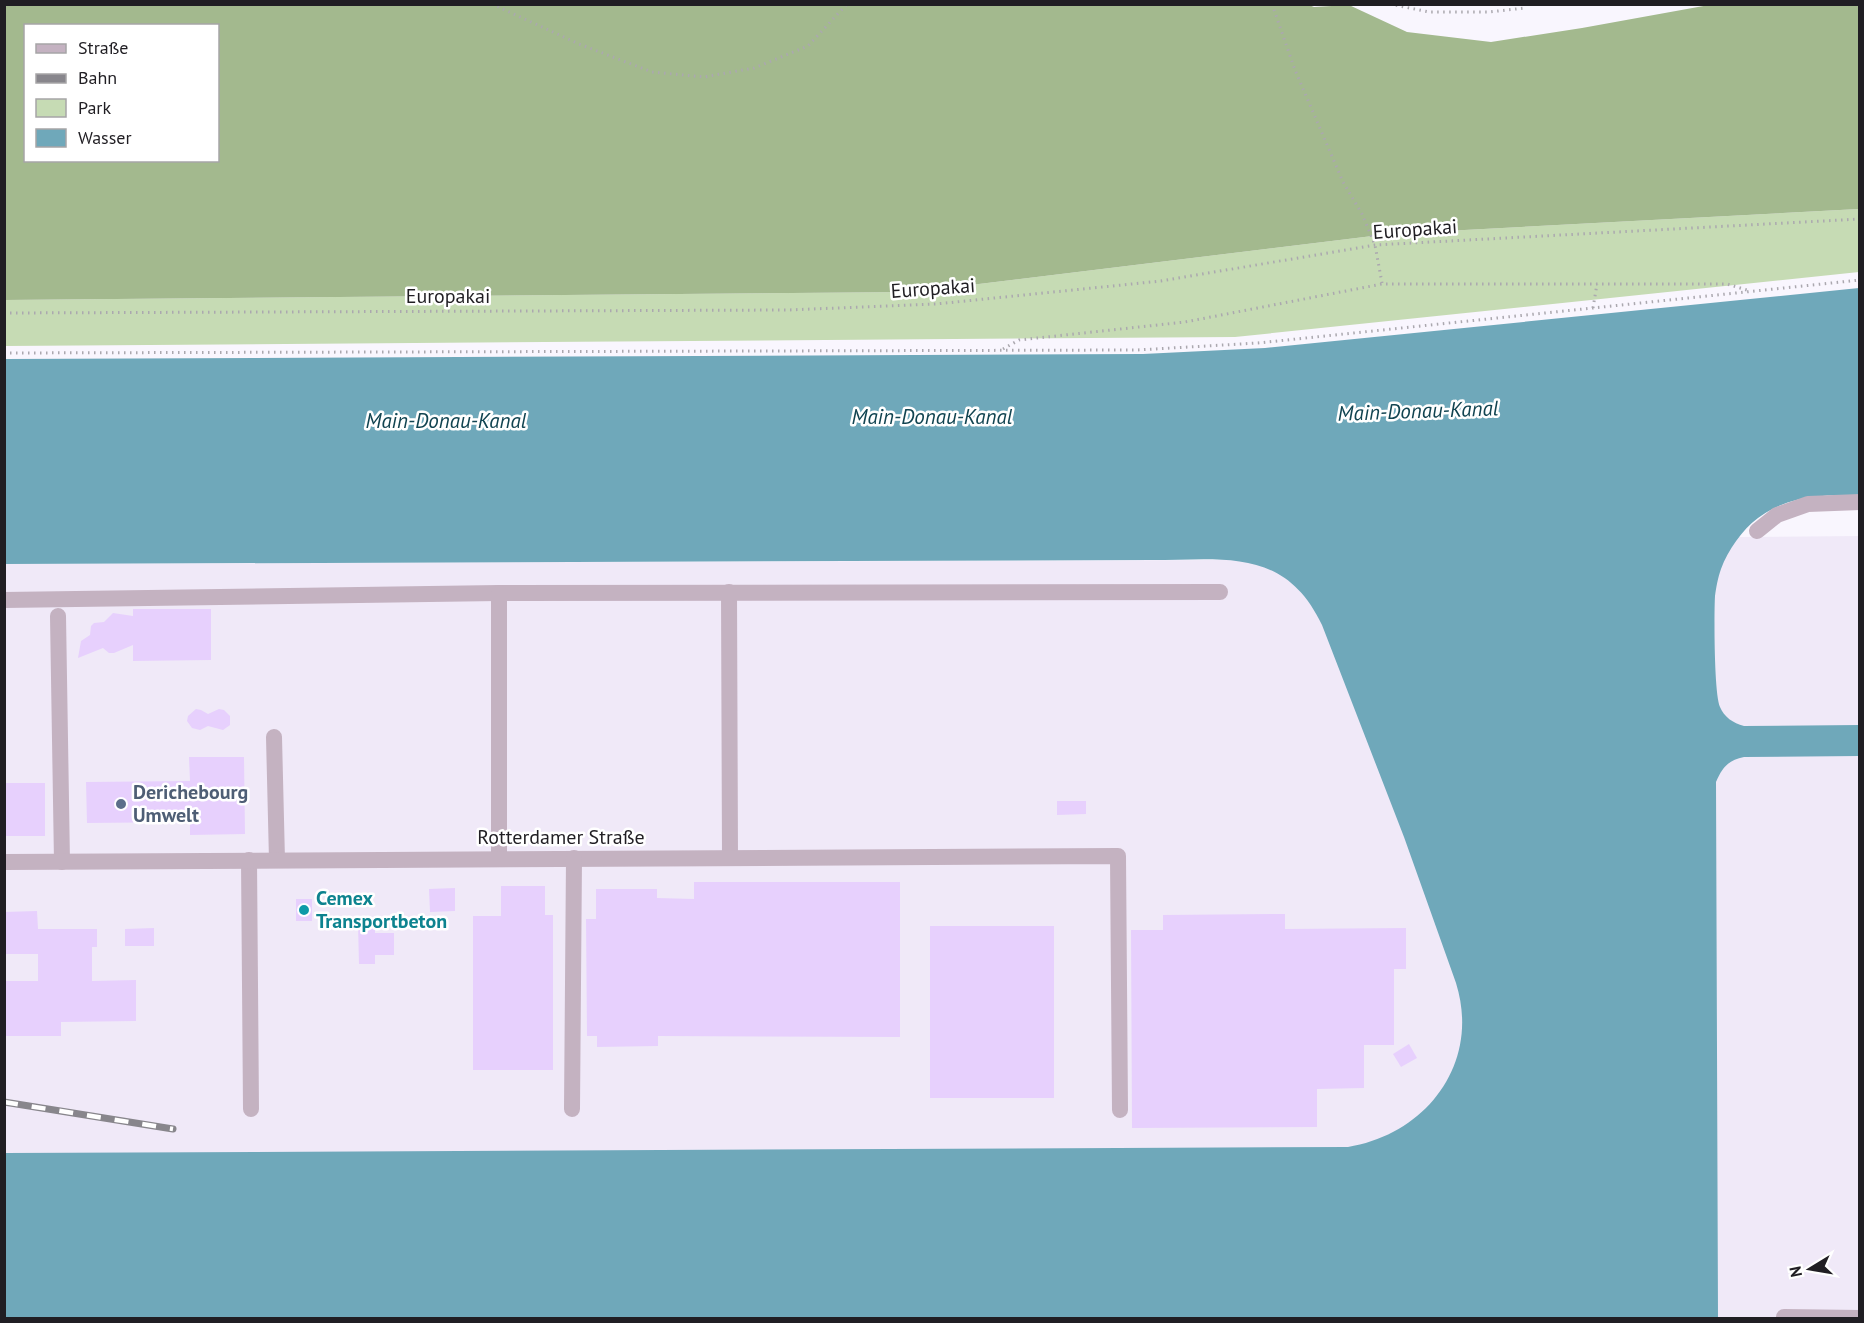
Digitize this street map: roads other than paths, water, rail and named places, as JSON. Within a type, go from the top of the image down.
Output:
[{"type":"street","points":[[1757,531],[1777,515],[1808,504],[1860,502]]},
{"type":"street","points":[[729,592],[730,858]]},
{"type":"street","points":[[4,600],[729,592],[1220,592]]},
{"type":"street","points":[[499,594],[499,858]]},
{"type":"street","points":[[58,616],[62,861]]},
{"type":"street","points":[[274,736],[277,860]]},
{"type":"street","name":"Rotterdamer Straße","points":[[4,862],[1118,856],[1120,1110]]},
{"type":"street","points":[[572,1109],[574,858]]},
{"type":"street","points":[[249,860],[251,1109]]},
{"type":"street","points":[[1784,1317],[1860,1318]]},
{"type":"water","name":"Main-Donau-Kanal","points":[[1859,288],[1859,495],[1807,498],[1782,505],[1758,518],[1741,534],[1727,555],[1715,593],[1718,699],[1726,717],[1744,726],[1860,725],[1859,756],[1744,757],[1726,765],[1716,782],[1718,1318],[5,1318],[5,1153],[1348,1147],[1376,1140],[1402,1127],[1423,1110],[1441,1090],[1454,1067],[1461,1041],[1462,1012],[1456,983],[1404,837],[1322,625],[1307,600],[1290,582],[1271,570],[1250,563],[1203,559],[5,564],[4,359],[1143,354],[1265,348]]},
{"type":"railway","points":[[4,1102],[173,1129]]},
{"type":"place","name":"Derichebourg Umwelt","points":[[121,804]]},
{"type":"place","name":"Cemex Transportbeton","points":[[304,910]]}]
